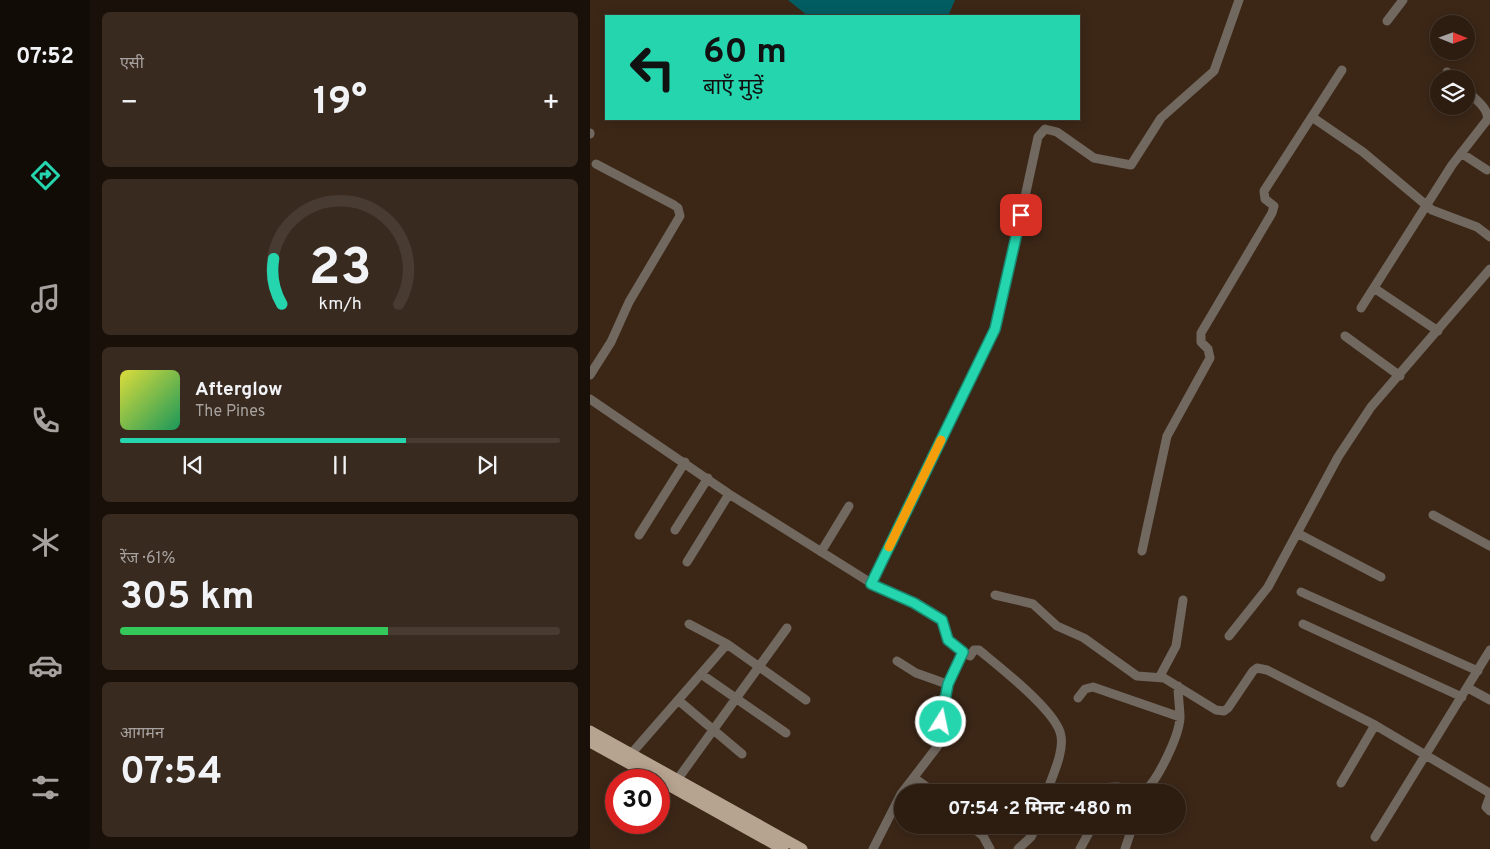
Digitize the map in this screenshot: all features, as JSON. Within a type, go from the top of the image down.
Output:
[{"type":"main road","points":[[590,732],[802,849]]},
{"type":"main road","points":[[590,742],[639,769]]},
{"type":"main road","points":[[670,786],[783,849]]},
{"type":"street","points":[[871,584],[998,321],[1038,137],[1041,132],[1050,129],[1094,158],[1131,165],[1161,118],[1214,72],[1238,0]]},
{"type":"street","points":[[1386,21],[1403,0]]},
{"type":"street","points":[[1142,551],[1167,436],[1210,358],[1208,349],[1201,342],[1202,333],[1272,213],[1274,206],[1265,199],[1264,191],[1342,70]]},
{"type":"street","points":[[1361,308],[1461,152],[1489,116],[1487,111],[1475,99]]},
{"type":"street","points":[[1312,117],[1363,152],[1426,206],[1477,227],[1490,237]]},
{"type":"street","points":[[1461,152],[1487,170]]},
{"type":"street","points":[[590,375],[612,342],[630,302],[680,216],[680,212],[674,204],[596,164]]},
{"type":"street","points":[[1229,636],[1268,587],[1338,457],[1375,401],[1400,376],[1490,269]]},
{"type":"street","points":[[1374,288],[1438,330]]},
{"type":"street","points":[[1346,336],[1400,376]]},
{"type":"street","points":[[590,399],[685,462],[729,494],[871,584],[914,603],[942,620],[948,640],[970,656],[974,650],[979,650],[1015,680],[1056,723],[1061,742],[1049,784]]},
{"type":"street","points":[[639,534],[685,462]]},
{"type":"street","points":[[675,530],[708,478]]},
{"type":"street","points":[[687,562],[729,494]]},
{"type":"street","points":[[821,552],[849,506]]},
{"type":"street","points":[[1433,515],[1490,546]]},
{"type":"street","points":[[1297,533],[1381,577]]},
{"type":"street","points":[[1301,592],[1483,668]]},
{"type":"street","points":[[995,595],[1037,606],[1057,626],[1084,638],[1137,676],[1145,678],[1160,676],[1216,710],[1224,711],[1253,671],[1261,668],[1375,724],[1488,792],[1490,796],[1486,807],[1490,811]]},
{"type":"street","points":[[1160,676],[1176,646],[1183,600]]},
{"type":"street","points":[[689,624],[727,644],[806,700]]},
{"type":"street","points":[[1303,624],[1462,697]]},
{"type":"street","points":[[677,780],[787,628]]},
{"type":"street","points":[[631,754],[727,644]]},
{"type":"street","points":[[1375,837],[1462,697],[1483,668],[1490,650]]},
{"type":"street","points":[[873,849],[901,794],[936,747],[948,684],[963,652]]},
{"type":"street","points":[[897,661],[916,673],[948,684]]},
{"type":"street","points":[[701,674],[786,733]]},
{"type":"street","points":[[1151,784],[1166,759],[1180,717],[1178,686]]},
{"type":"street","points":[[1078,698],[1085,689],[1093,687],[1180,717]]},
{"type":"street","points":[[1468,688],[1490,700]]},
{"type":"street","points":[[678,700],[742,754]]},
{"type":"street","points":[[1341,783],[1375,724]]},
{"type":"street","points":[[914,778],[923,784]]},
{"type":"street","points":[[981,834],[990,849]]},
{"type":"street","points":[[1018,849],[1032,834]]},
{"type":"street","points":[[1080,849],[1088,834]]},
{"type":"street","points":[[1125,849],[1130,834]]},
{"type":"water","points":[[788,0],[955,0],[948,15],[807,15]]},
{"type":"slow traffic","points":[[889,547],[941,440]]},
{"type":"route","points":[[941,722],[948,684],[963,652],[948,640],[945,624],[942,620],[920,606],[871,584],[995,329],[1021,215]]}]
